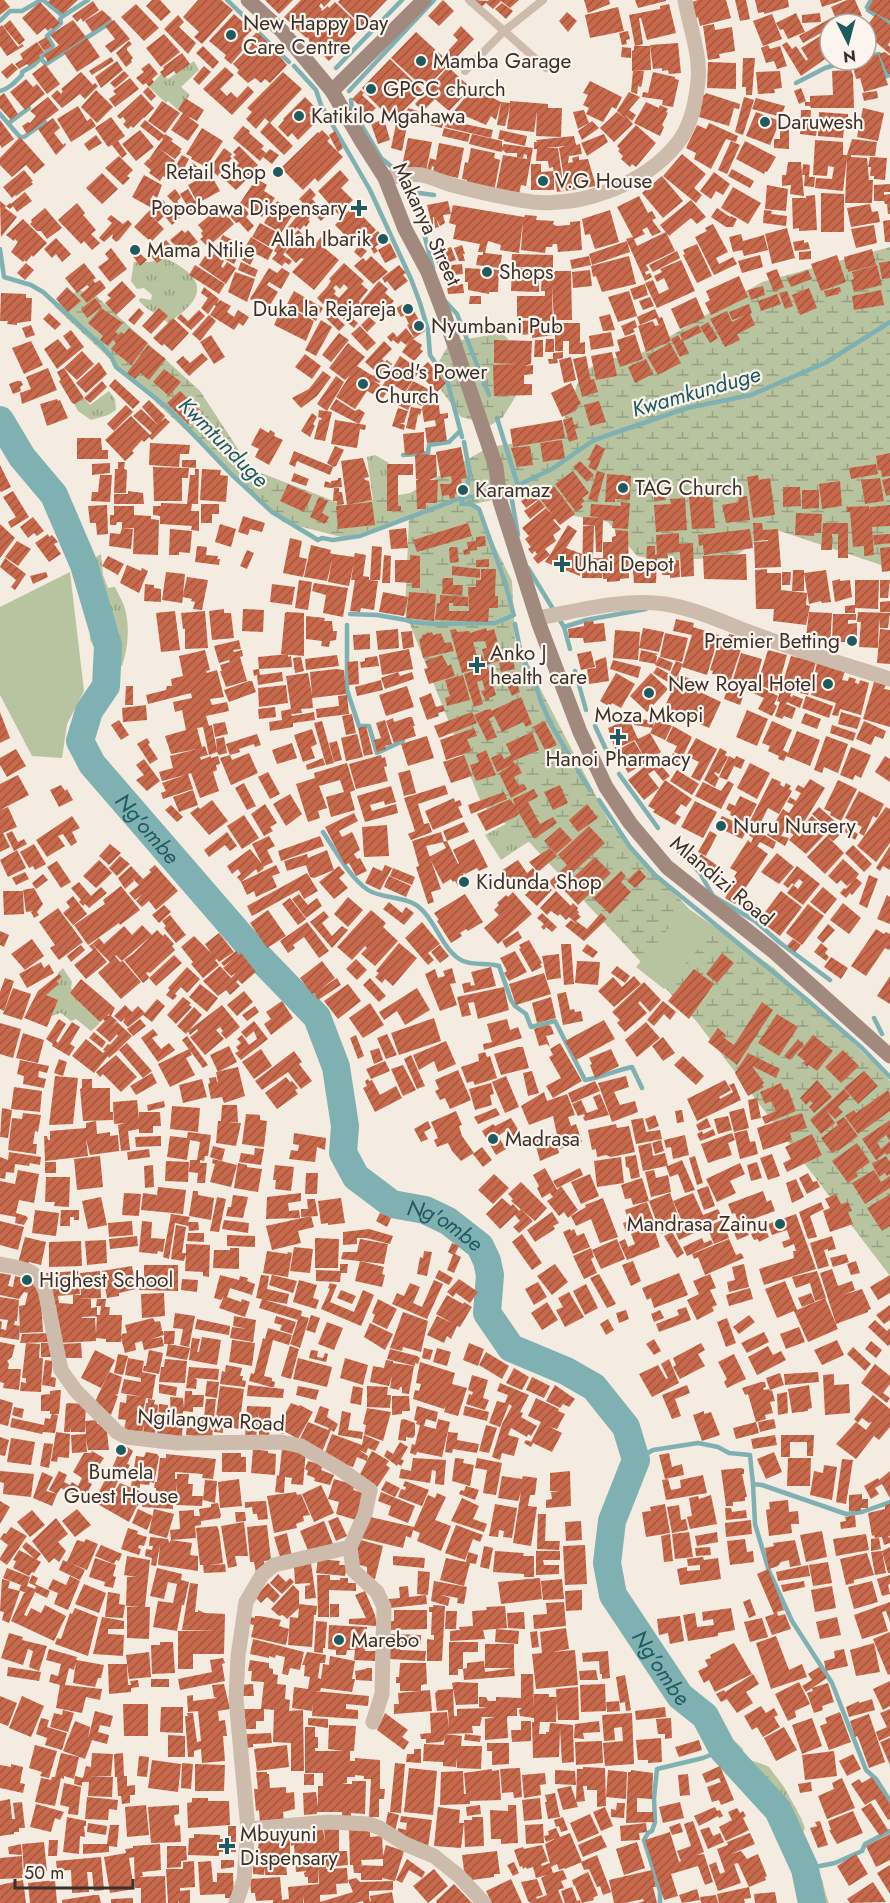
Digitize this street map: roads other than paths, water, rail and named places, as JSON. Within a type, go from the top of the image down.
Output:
[{"type":"street","name":"Makanya Street","points":[[248,0],[282,32],[332,91],[385,178],[405,229],[428,272],[495,467],[500,501]]},
{"type":"street","points":[[385,178],[420,175],[491,196],[536,202],[571,200],[615,189],[653,169],[677,144],[687,127],[694,101],[698,63],[685,0]]},
{"type":"street","points":[[332,91],[421,1]]},
{"type":"street","name":"Mlandizi Road","points":[[500,501],[538,618],[579,732],[606,787],[630,823],[667,867],[773,951],[890,1056]]},
{"type":"street","points":[[538,618],[595,607],[640,603],[665,604],[890,679]]},
{"type":"street","name":"Ngilangwa Road","points":[[0,1264],[28,1270],[40,1278],[45,1290],[61,1370],[76,1391],[117,1432],[126,1437],[178,1443],[282,1442],[301,1446],[370,1490],[365,1514],[350,1546]]},
{"type":"street","points":[[236,1903],[243,1880],[248,1829],[236,1699],[238,1656],[246,1602],[262,1575],[274,1565],[350,1546],[353,1570],[377,1592],[384,1607],[382,1694],[373,1722]]},
{"type":"street","points":[[248,1829],[329,1822],[369,1824],[380,1828],[412,1848],[434,1856],[459,1876],[484,1903]]},
{"type":"lane","points":[[469,0],[546,68]]},
{"type":"lane","points":[[465,71],[504,31],[543,0]]},
{"type":"waterway","points":[[0,21],[10,11],[22,11],[41,0]]},
{"type":"waterway","points":[[43,0],[63,16],[88,0]]},
{"type":"waterway","points":[[227,0],[252,24]]},
{"type":"waterway","points":[[336,68],[402,0]]},
{"type":"waterway","points":[[349,91],[434,0]]},
{"type":"waterway","points":[[867,7],[871,0]]},
{"type":"waterway","points":[[868,10],[890,24]]},
{"type":"waterway","points":[[0,91],[12,85],[22,75],[22,72],[34,65],[53,46],[47,36],[61,23],[60,19],[63,16]]},
{"type":"waterway","points":[[40,58],[46,64],[111,22]]},
{"type":"waterway","points":[[258,32],[289,62]]},
{"type":"waterway","points":[[878,54],[887,76],[890,75]]},
{"type":"waterway","points":[[294,66],[316,90],[321,105],[370,190],[411,279],[428,330],[430,355],[447,380],[462,437]]},
{"type":"waterway","points":[[796,83],[818,72]]},
{"type":"waterway","points":[[351,100],[352,109],[381,158],[397,171]]},
{"type":"waterway","points":[[9,123],[29,108]]},
{"type":"waterway","points":[[0,114],[20,137],[24,137],[45,122]]},
{"type":"waterway","points":[[403,177],[414,195],[433,268]]},
{"type":"waterway","points":[[414,195],[419,193],[434,195]]},
{"type":"waterway","name":"Kwmtunduge","points":[[0,249],[4,277],[31,285],[43,292],[101,345],[116,367],[169,409],[231,474],[272,512],[318,540],[360,536],[461,498],[479,496]]},
{"type":"waterway","points":[[445,301],[457,314],[489,395]]},
{"type":"waterway","name":"Kwamkunduge","points":[[518,535],[510,489],[552,469],[594,440],[687,408],[751,395],[825,363],[890,322]]},
{"type":"waterway","points":[[497,418],[518,486]]},
{"type":"waterway","name":"Ng'ombe","points":[[0,420],[22,457],[54,495],[84,565],[108,646],[106,686],[89,711],[80,741],[92,764],[259,957],[317,1017],[336,1067],[345,1126],[343,1153],[356,1177],[392,1204],[425,1210],[448,1221],[480,1246],[490,1275],[487,1313],[511,1348],[566,1371],[594,1387],[626,1427],[636,1460],[612,1521],[607,1563],[613,1595],[680,1696],[705,1716],[723,1750],[778,1810],[805,1869],[812,1903]]},
{"type":"waterway","points":[[403,455],[428,453],[429,445],[449,442],[460,431]]},
{"type":"waterway","points":[[464,442],[470,474],[461,504],[471,504],[479,509],[505,582],[513,612]]},
{"type":"waterway","points":[[528,568],[564,627],[570,649]]},
{"type":"waterway","points":[[564,627],[586,620],[646,609]]},
{"type":"waterway","points":[[350,614],[377,615],[434,624],[495,623],[514,615]]},
{"type":"waterway","points":[[515,624],[521,654],[536,685],[541,702],[576,767]]},
{"type":"waterway","points":[[347,625],[347,690],[359,726],[369,726],[377,753],[403,741]]},
{"type":"waterway","points":[[575,671],[586,710]]},
{"type":"waterway","points":[[595,726],[610,758]]},
{"type":"waterway","points":[[578,771],[590,790]]},
{"type":"waterway","points":[[619,774],[658,828]]},
{"type":"waterway","points":[[599,800],[630,847],[655,875],[806,999],[862,1048],[890,1077]]},
{"type":"waterway","points":[[323,832],[361,885],[374,893],[415,904],[431,920],[445,944],[456,957],[472,963],[499,966],[511,1000],[526,1014],[531,1027],[555,1021],[585,1080],[632,1067],[642,1088]]},
{"type":"waterway","points":[[675,847],[700,873],[713,896],[755,921],[830,980]]},
{"type":"waterway","points":[[874,1018],[882,1034]]},
{"type":"waterway","points":[[636,1460],[653,1450],[698,1443],[718,1447],[729,1453],[750,1455],[753,1484],[762,1485],[846,1514],[862,1512],[890,1502]]},
{"type":"waterway","points":[[753,1484],[755,1524],[769,1571],[792,1621],[832,1683],[866,1770],[876,1779],[890,1801]]},
{"type":"waterway","points":[[660,1903],[660,1891],[644,1840],[652,1831],[655,1822],[654,1798],[657,1769],[703,1758],[723,1750]]},
{"type":"waterway","points":[[805,1869],[835,1863],[862,1851],[865,1844],[890,1831]]},
{"type":"place","name":"New Happy Day Care Centre","points":[[231,35]]},
{"type":"place","name":"Mamba Garage","points":[[421,61]]},
{"type":"place","name":"GPCC church","points":[[371,89]]},
{"type":"place","name":"Katikilo Mgahawa","points":[[299,116]]},
{"type":"place","name":"Daruwesh","points":[[765,122]]},
{"type":"place","name":"Retail Shop","points":[[278,172]]},
{"type":"place","name":"V.G House","points":[[543,181]]},
{"type":"place","name":"Popobawa Dispensary","points":[[359,208]]},
{"type":"place","name":"Allah Ibarik","points":[[383,239]]},
{"type":"place","name":"Mama Ntilie","points":[[135,250]]},
{"type":"place","name":"Shops","points":[[487,272]]},
{"type":"place","name":"Duka la Rejareja","points":[[408,309]]},
{"type":"place","name":"Nyumbani Pub","points":[[419,326]]},
{"type":"place","name":"God's Power Church","points":[[363,384]]},
{"type":"place","name":"TAG Church","points":[[623,488]]},
{"type":"place","name":"Karamaz","points":[[463,490]]},
{"type":"place","name":"Uhai Depot","points":[[562,564]]},
{"type":"place","name":"Premier Betting","points":[[852,641]]},
{"type":"place","name":"Anko J health care","points":[[477,665]]},
{"type":"place","name":"New Royal Hotel","points":[[828,684]]},
{"type":"place","name":"Moza Mkopi","points":[[649,693]]},
{"type":"place","name":"Hanoi Pharmacy","points":[[618,737]]},
{"type":"place","name":"Nuru Nursery","points":[[721,826]]},
{"type":"place","name":"Kidunda Shop","points":[[464,882]]},
{"type":"place","name":"Madrasa","points":[[493,1139]]},
{"type":"place","name":"Mandrasa Zainu","points":[[780,1224]]},
{"type":"place","name":"Highest School","points":[[27,1280]]},
{"type":"place","name":"Bumela Guest House","points":[[121,1450]]},
{"type":"place","name":"Marebo","points":[[339,1640]]},
{"type":"place","name":"Mbuyuni Dispensary","points":[[227,1846]]}]
